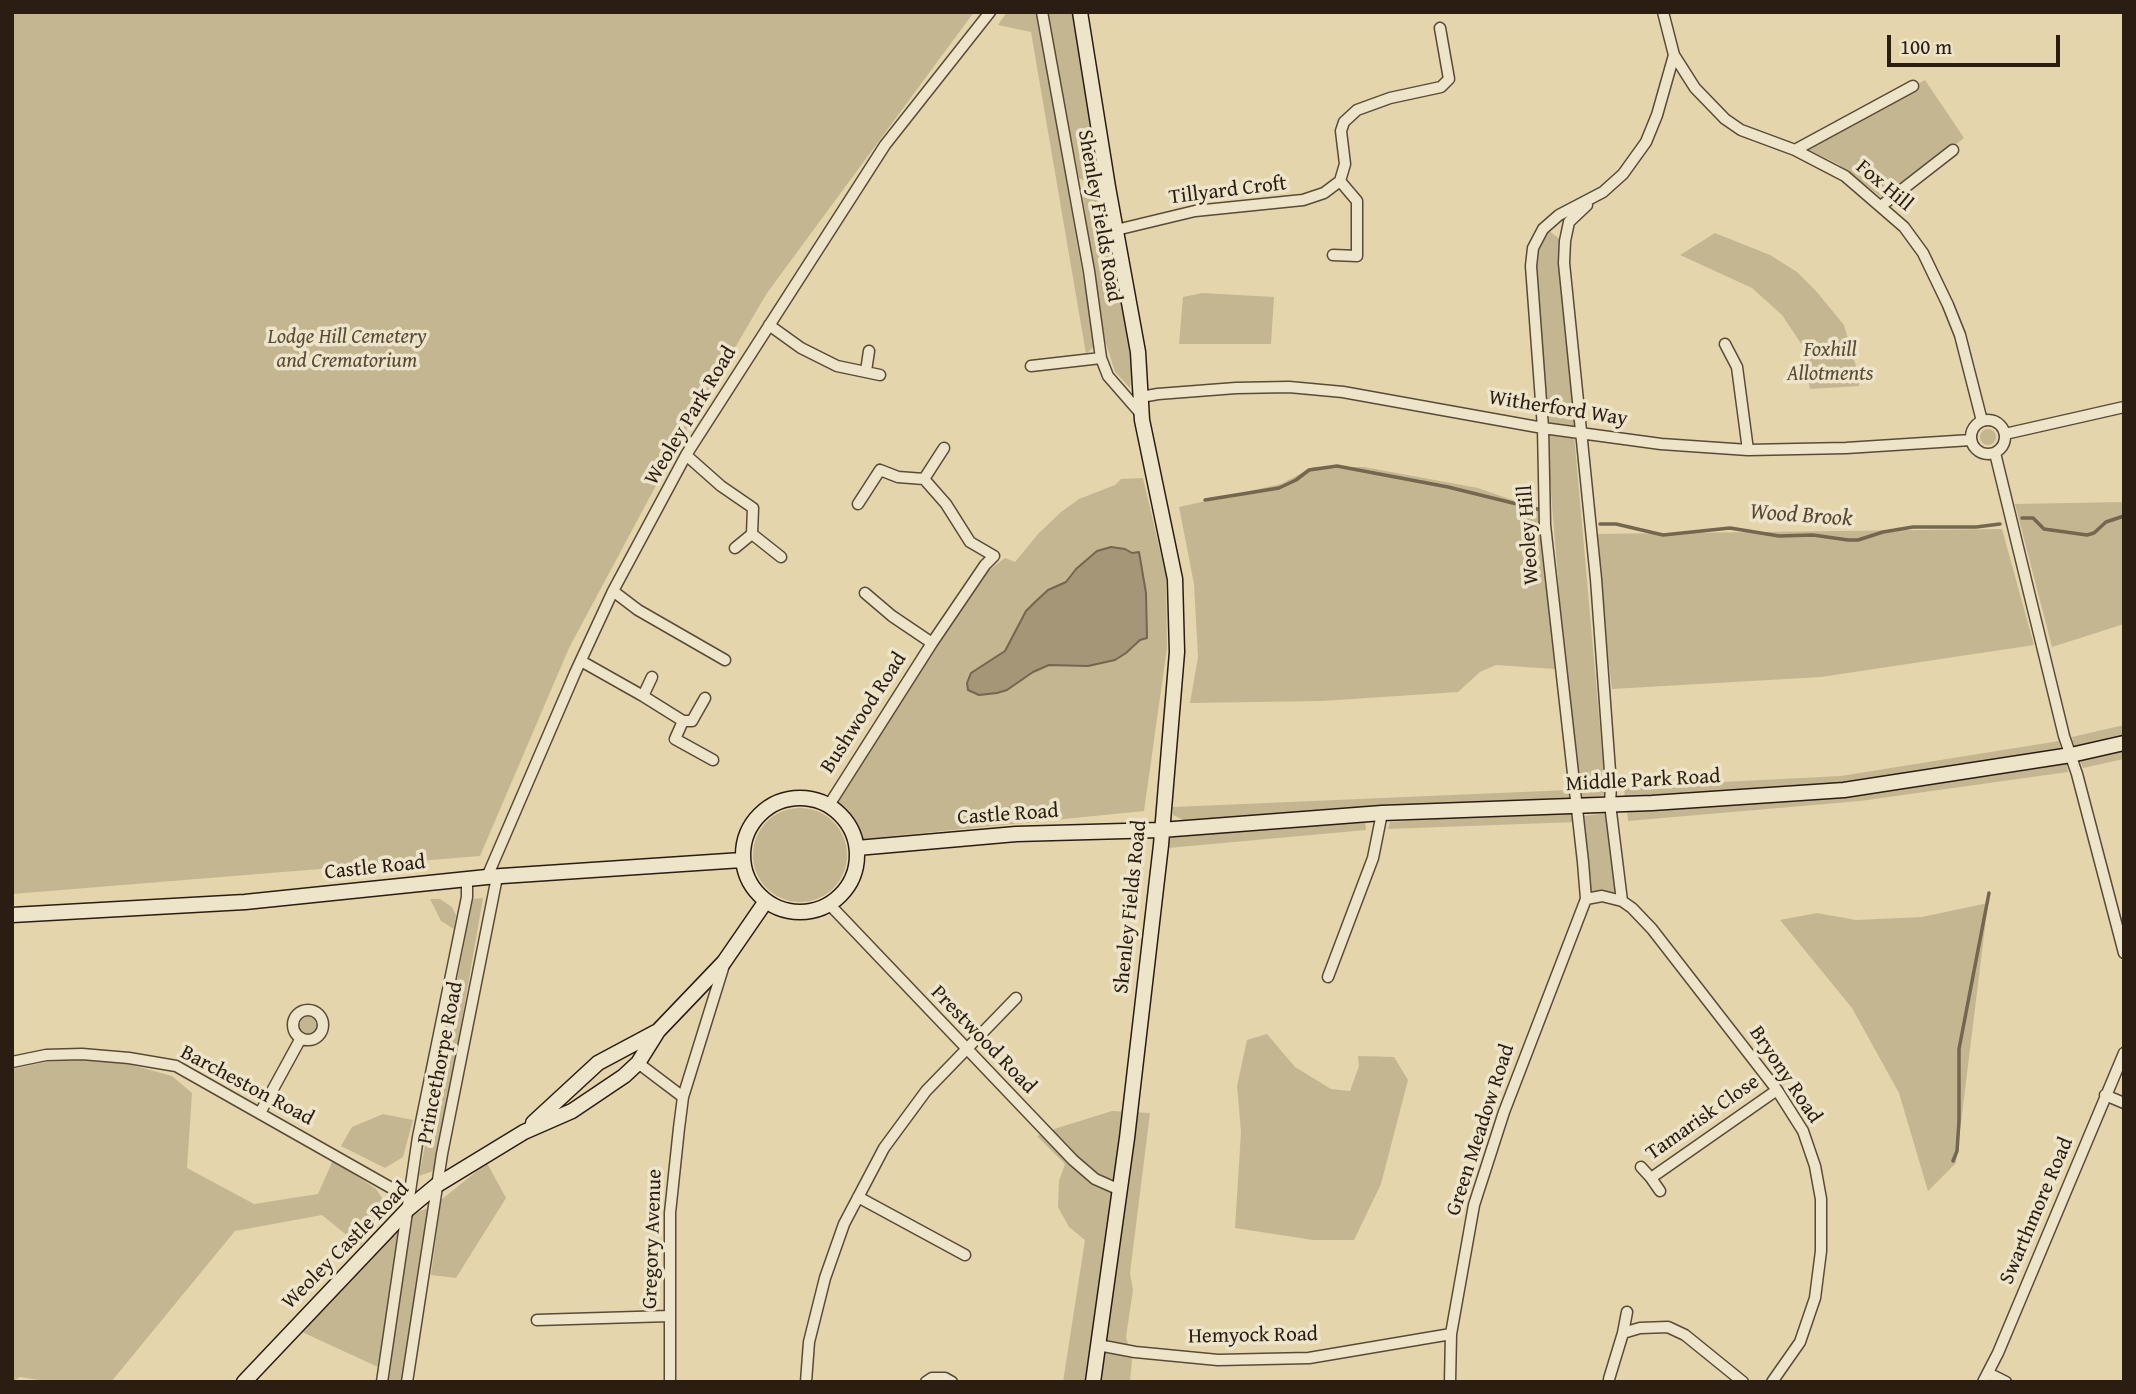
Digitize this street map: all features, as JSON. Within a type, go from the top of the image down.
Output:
[{"type":"street","name":"Weoley Park Road","points":[[492,877],[580,661],[613,591],[686,455],[885,145],[990,12]]},
{"type":"street","name":"Shenley Fields Road","points":[[1042,12],[1090,271],[1101,358],[1108,376],[1145,421],[1175,579],[1178,652],[1161,830],[1120,1190],[1093,1382]]},
{"type":"street","name":"Shenley Fields Road","points":[[1080,12],[1138,352],[1142,415]]},
{"type":"street","points":[[1663,12],[1674,55]]},
{"type":"street","points":[[1334,254],[1357,256],[1357,201],[1340,181],[1345,164],[1341,131],[1344,122],[1357,110],[1390,98],[1441,86],[1449,79],[1440,28]]},
{"type":"street","name":"Fox Hill","points":[[1674,55],[1695,88],[1725,119],[1741,130],[1795,150],[1845,176],[1904,227],[1938,280],[1960,335],[1982,421]]},
{"type":"street","name":"Weoley Hill","points":[[1610,804],[1611,785],[1596,579],[1567,287],[1565,241],[1569,222],[1623,174],[1646,142],[1674,55]]},
{"type":"street","points":[[1795,150],[1913,86]]},
{"type":"street","points":[[1881,206],[1953,150]]},
{"type":"street","name":"Tillyard Croft","points":[[1116,230],[1195,211],[1303,201],[1340,181]]},
{"type":"street","name":"Weoley Hill","points":[[1586,899],[1545,525],[1543,428],[1531,266],[1534,248],[1543,229],[1559,215],[1594,198]]},
{"type":"street","points":[[769,325],[801,348],[836,366],[880,375]]},
{"type":"street","points":[[1725,344],[1737,367],[1748,450]]},
{"type":"street","points":[[866,371],[869,351]]},
{"type":"street","points":[[1031,366],[1101,358]]},
{"type":"street","name":"Witherford Way","points":[[1140,397],[1236,388],[1289,387],[1343,392],[1543,428],[1661,444],[1748,450],[1846,448],[1971,440]]},
{"type":"street","points":[[2005,434],[2124,407]]},
{"type":"street","points":[[1982,421],[1995,421],[2002,426],[2004,444],[1994,453],[1978,452],[1971,440],[1972,431],[1982,421]]},
{"type":"street","points":[[858,504],[880,470],[898,477],[924,479],[944,448]]},
{"type":"street","points":[[1994,453],[2124,953]]},
{"type":"street","points":[[686,455],[721,486],[754,508],[752,534],[735,548]]},
{"type":"street","name":"Bushwood Road","points":[[829,805],[932,643],[985,565],[994,556],[970,542],[946,504],[924,479]]},
{"type":"street","points":[[752,534],[781,557]]},
{"type":"street","points":[[613,591],[638,610],[725,660]]},
{"type":"street","name":"Bushwood Road","points":[[865,593],[903,624],[932,643]]},
{"type":"street","points":[[580,661],[643,695],[683,721],[692,721],[705,698]]},
{"type":"street","points":[[643,695],[652,677]]},
{"type":"street","points":[[683,721],[675,739],[713,760]]},
{"type":"street","name":"Middle Park Road","points":[[1161,830],[1382,813],[1575,806],[1844,790],[2071,755],[2124,743]]},
{"type":"street","points":[[807,797],[829,805],[849,825],[857,848],[856,865],[847,888],[829,904],[803,912],[790,912],[766,901],[751,885],[742,860],[749,827],[756,817],[774,803],[807,797]]},
{"type":"street","points":[[1586,899],[1602,896],[1622,901],[1610,804]]},
{"type":"street","points":[[1328,977],[1373,858],[1382,813]]},
{"type":"street","name":"Castle Road","points":[[857,848],[1016,834],[1161,830]]},
{"type":"street","name":"Castle Road","points":[[12,915],[245,902],[492,877],[742,860]]},
{"type":"street","name":"Princethorpe Road","points":[[407,1382],[437,1185],[492,877]]},
{"type":"street","name":"Princethorpe Road","points":[[382,1382],[418,1137],[467,897],[467,880]]},
{"type":"street","name":"Green Meadow Road","points":[[1450,1382],[1451,1334],[1474,1205],[1504,1112],[1586,899]]},
{"type":"street","name":"Weoley Castle Road","points":[[244,1382],[408,1204],[524,1132],[572,1111],[624,1076],[638,1063],[657,1031],[724,962],[766,901]]},
{"type":"street","name":"Bryony Road","points":[[1622,901],[1652,929],[1777,1090],[1803,1131],[1815,1166],[1821,1199],[1821,1251],[1815,1298],[1800,1342],[1772,1382]]},
{"type":"street","name":"Prestwood Road","points":[[829,904],[965,1050],[1073,1160],[1095,1179],[1120,1190]]},
{"type":"street","name":"Gregory Avenue","points":[[670,1382],[670,1213],[684,1097],[724,962]]},
{"type":"street","points":[[806,1382],[809,1342],[825,1278],[844,1224],[884,1148],[926,1091],[1016,998]]},
{"type":"street","name":"Weoley Castle Road","points":[[524,1132],[598,1063],[657,1031]]},
{"type":"street","points":[[260,1113],[301,1038]]},
{"type":"street","name":"Swarthmore Road","points":[[1985,1377],[2068,1190],[2124,1053]]},
{"type":"street","name":"Barcheston Road","points":[[12,1062],[46,1055],[82,1054],[176,1066],[260,1113],[408,1204]]},
{"type":"street","points":[[638,1063],[684,1097]]},
{"type":"street","name":"Tamarisk Close","points":[[1651,1178],[1777,1090]]},
{"type":"street","points":[[2105,1095],[2124,1103]]},
{"type":"street","name":"Tamarisk Close","points":[[1641,1167],[1660,1191]]},
{"type":"street","points":[[858,1197],[965,1255]]},
{"type":"street","points":[[1608,1379],[1627,1312]]},
{"type":"street","points":[[537,1320],[669,1316]]},
{"type":"street","points":[[1623,1332],[1668,1327],[1685,1335],[1743,1382]]},
{"type":"street","name":"Hemyock Road","points":[[1098,1345],[1135,1352],[1218,1360],[1309,1358],[1451,1334]]},
{"type":"street","points":[[1985,1377],[2006,1382]]},
{"type":"street","points":[[926,1382],[932,1378],[946,1378],[952,1382]]},
{"type":"green space","name":"Lodge Hill Cemetery and Crematorium","points":[[12,12],[974,12],[767,293],[675,450],[569,648],[480,856],[12,894]]},
{"type":"green space","points":[[1007,12],[1037,12],[1095,346],[1086,354],[1031,32],[998,25]]},
{"type":"green space","points":[[1047,12],[1074,12],[1102,179],[1091,184],[1079,178]]},
{"type":"green space","points":[[1925,80],[1964,138],[1885,200],[1838,164],[1805,148]]},
{"type":"green space","points":[[1094,191],[1102,196],[1126,319],[1133,366],[1130,388],[1115,372],[1105,340],[1083,198]]},
{"type":"green space","points":[[1549,231],[1560,239],[1577,427],[1545,424],[1532,269],[1536,250]]},
{"type":"green space","name":"Foxhill Allotments","points":[[1715,233],[1770,255],[1797,272],[1816,291],[1844,325],[1858,373],[1859,386],[1810,389],[1802,345],[1782,315],[1752,288],[1680,255]]},
{"type":"green space","points":[[1202,293],[1274,297],[1271,344],[1179,344],[1183,297]]},
{"type":"green space","points":[[1985,429],[1991,429],[1996,437],[1994,443],[1985,445],[1980,440],[1980,434]]},
{"type":"green space","points":[[1546,431],[1574,434],[1606,795],[1579,799],[1566,676]]},
{"type":"green space","points":[[1313,467],[1364,467],[1478,488],[1538,509],[1555,669],[1496,665],[1480,672],[1458,692],[1322,701],[1190,703],[1198,657],[1194,584],[1179,507],[1281,484]]},
{"type":"green space","points":[[1143,478],[1166,576],[1167,648],[1144,811],[853,840],[837,808],[839,801],[980,577],[1005,558],[1015,562],[1038,534],[1079,499],[1115,485],[1121,479]]},
{"type":"green space","points":[[2124,502],[2124,624],[2052,647],[2015,504]]},
{"type":"green space","points":[[2002,529],[2034,645],[1821,677],[1612,689],[1593,534]]},
{"type":"green space","points":[[2124,725],[2124,738],[2075,751],[2072,737]]},
{"type":"green space","points":[[2059,741],[2061,750],[1848,785],[1625,800],[1624,787],[1841,776]]},
{"type":"green space","points":[[2124,746],[2124,759],[2083,768],[2078,756]]},
{"type":"green space","points":[[2066,759],[2068,772],[1860,801],[1628,821],[1627,809]]},
{"type":"green space","points":[[1569,790],[1572,801],[1372,807],[1183,820],[1173,815],[1173,807]]},
{"type":"green space","points":[[800,808],[818,811],[833,822],[844,837],[847,855],[844,873],[833,888],[818,899],[800,902],[782,899],[767,888],[756,873],[753,855],[756,837],[767,822],[782,811]]},
{"type":"green space","points":[[1574,810],[1576,822],[1388,829],[1390,822]]},
{"type":"green space","points":[[1608,813],[1617,892],[1589,892],[1583,816]]},
{"type":"green space","points":[[1365,821],[1366,830],[1168,848],[1169,835]]},
{"type":"green space","points":[[483,898],[436,1170],[419,1176],[473,899]]},
{"type":"green space","points":[[430,899],[440,899],[452,907],[456,915],[454,929],[441,921]]},
{"type":"green space","points":[[1988,903],[1956,1163],[1928,1191],[1899,1093],[1852,1008],[1780,920],[1817,913],[1856,920],[1922,917]]},
{"type":"green space","points":[[307,1012],[316,1016],[320,1025],[316,1034],[307,1038],[298,1034],[294,1025],[298,1016]]},
{"type":"green space","points":[[1267,1034],[1295,1067],[1331,1089],[1350,1091],[1359,1066],[1358,1056],[1394,1057],[1408,1080],[1381,1184],[1354,1240],[1313,1240],[1235,1228],[1241,1132],[1237,1086],[1247,1040]]},
{"type":"green space","points":[[82,1060],[128,1064],[172,1076],[192,1093],[187,1168],[254,1204],[318,1194],[333,1160],[376,1189],[382,1198],[382,1212],[360,1246],[322,1215],[235,1231],[111,1382],[51,1382],[20,1377],[12,1382],[12,1069],[46,1062]]},
{"type":"green space","points":[[1112,1111],[1150,1113],[1130,1273],[1133,1290],[1126,1337],[1132,1359],[1130,1382],[1063,1382],[1085,1240],[1069,1227],[1058,1207],[1059,1181],[1065,1164],[1037,1136]]},
{"type":"green space","points":[[383,1114],[413,1120],[403,1157],[385,1168],[341,1146],[352,1127]]},
{"type":"green space","points":[[487,1163],[506,1198],[456,1278],[431,1275],[441,1200]]},
{"type":"green space","points":[[428,1208],[403,1382],[386,1382],[410,1215]]},
{"type":"green space","points":[[401,1222],[378,1367],[302,1332],[376,1253]]},
{"type":"shaded area","points":[[1111,547],[1132,553],[1139,552],[1146,593],[1147,638],[1140,640],[1115,660],[1088,666],[1049,665],[997,693],[979,695],[968,690],[967,683],[971,673],[1005,651],[1026,611],[1035,602],[1048,590],[1066,582],[1076,569],[1097,551]]},
{"type":"waterway","name":"Wood Brook","points":[[1205,500],[1279,488],[1309,470],[1337,466],[1448,487],[1541,510]]},
{"type":"waterway","name":"Wood Brook","points":[[2022,518],[2033,518],[2044,529],[2087,535],[2094,533],[2106,522],[2124,516]]},
{"type":"waterway","name":"Wood Brook","points":[[1600,524],[1616,524],[1663,535],[1730,528],[1779,536],[1813,535],[1848,540],[1913,527],[1976,527],[2000,524]]},
{"type":"waterway","points":[[1953,1161],[1957,1151],[1959,1121],[1959,1049],[1989,893]]}]
